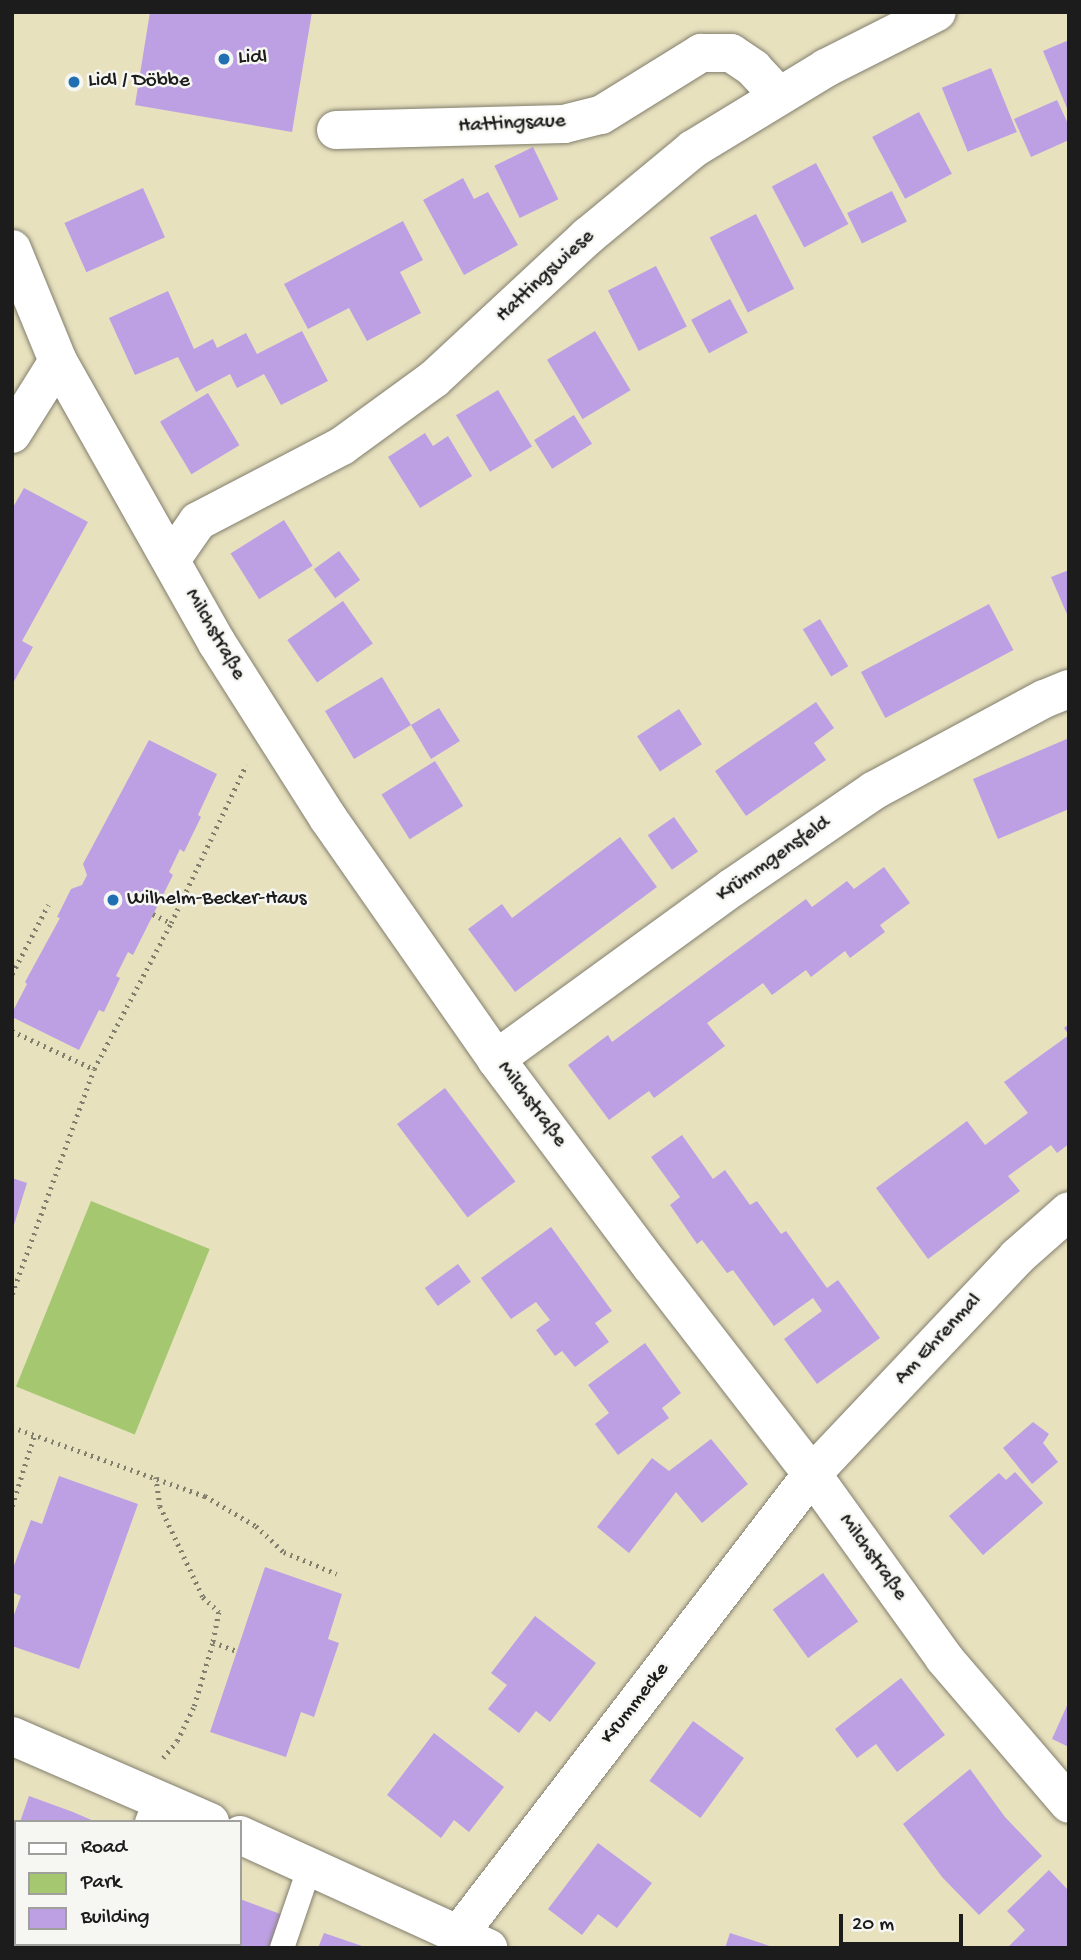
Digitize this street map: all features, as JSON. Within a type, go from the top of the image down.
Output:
[{"type":"street","name":"Hattingswiese","points":[[171,560],[198,521],[342,446],[435,379],[646,188],[693,149],[826,68],[937,12]]},
{"type":"street","name":"Hattingsaue","points":[[336,130],[564,124],[601,115],[702,53],[731,53],[753,68],[779,96]]},
{"type":"street","name":"Milchstraße","points":[[12,250],[58,361],[273,733],[328,818],[496,1059],[651,1266],[813,1474],[944,1658],[982,1706],[1069,1804]]},
{"type":"street","points":[[12,435],[58,361]]},
{"type":"street","name":"Krümmgensfeld","points":[[496,1059],[733,887],[873,791],[1045,699],[1069,689]]},
{"type":"street","name":"Am Ehrenmal","points":[[813,1474],[1017,1257],[1069,1210]]},
{"type":"street","name":"Krummecke","points":[[242,1836],[473,1941],[813,1474]]},
{"type":"street","points":[[12,1735],[145,1803],[203,1820]]},
{"type":"lane","points":[[282,1948],[310,1866]]},
{"type":"path","points":[[12,1294],[94,1069],[171,923],[254,750],[273,733]]},
{"type":"path","points":[[12,974],[48,905]]},
{"type":"path","points":[[153,914],[171,923]]},
{"type":"path","points":[[12,1031],[94,1069]]},
{"type":"path","points":[[12,1427],[156,1476],[205,1496],[256,1526],[284,1552],[337,1574]]},
{"type":"path","points":[[12,1506],[34,1436]]},
{"type":"path","points":[[145,1803],[194,1706],[219,1612],[203,1597],[160,1506],[156,1476]]},
{"type":"path","points":[[213,1642],[236,1651]]},
{"type":"green space","points":[[91,1201],[210,1249],[135,1434],[16,1386]]},
{"type":"building","name":"Lidl","points":[[150,12],[312,12],[292,132],[135,105]]},
{"type":"building","points":[[1069,40],[1069,113],[1043,51]]},
{"type":"building","points":[[991,68],[1017,132],[968,152],[942,88]]},
{"type":"building","points":[[1057,100],[1069,126],[1069,140],[1031,157],[1014,119]]},
{"type":"building","points":[[919,112],[952,174],[905,199],[872,137]]},
{"type":"building","points":[[533,147],[558,199],[520,218],[494,166]]},
{"type":"building","points":[[816,163],[848,224],[804,247],[772,186]]},
{"type":"building","points":[[463,178],[474,199],[488,192],[518,245],[464,275],[423,200]]},
{"type":"building","points":[[143,188],[165,237],[86,272],[64,223]]},
{"type":"building","points":[[892,191],[907,222],[862,243],[847,213]]},
{"type":"building","points":[[756,214],[794,289],[748,312],[710,238]]},
{"type":"building","points":[[403,221],[423,260],[400,272],[421,313],[367,341],[349,308],[308,329],[284,284]]},
{"type":"building","points":[[656,266],[687,327],[639,351],[608,291]]},
{"type":"building","points":[[168,291],[194,349],[213,339],[217,348],[246,333],[257,354],[302,331],[328,381],[281,405],[264,374],[237,388],[230,374],[196,392],[178,357],[135,375],[109,318]]},
{"type":"building","points":[[730,299],[748,333],[709,353],[691,320]]},
{"type":"building","points":[[595,331],[631,390],[583,419],[547,360]]},
{"type":"building","points":[[498,390],[532,447],[490,472],[456,415]]},
{"type":"building","points":[[208,393],[239,445],[191,474],[160,422]]},
{"type":"building","points":[[574,415],[592,444],[552,469],[534,440]]},
{"type":"building","points":[[425,433],[433,446],[448,436],[472,476],[420,508],[388,457]]},
{"type":"building","points":[[24,488],[88,522],[22,641],[33,647],[12,685],[12,509]]},
{"type":"building","points":[[284,520],[313,566],[259,599],[231,553]]},
{"type":"building","points":[[339,551],[360,580],[335,598],[314,569]]},
{"type":"building","points":[[1069,570],[1069,619],[1051,577]]},
{"type":"building","points":[[343,601],[373,644],[317,683],[287,640]]},
{"type":"building","points":[[989,604],[1013,650],[885,718],[861,672]]},
{"type":"building","points":[[820,619],[848,666],[831,676],[803,629]]},
{"type":"building","points":[[382,677],[411,725],[354,759],[325,711]]},
{"type":"building","points":[[816,702],[834,728],[814,743],[826,760],[746,816],[715,771]]},
{"type":"building","points":[[439,708],[460,741],[431,759],[411,725]]},
{"type":"building","points":[[679,709],[702,744],[660,771],[637,736]]},
{"type":"building","points":[[1069,738],[1069,809],[998,839],[973,779]]},
{"type":"building","name":"Wilhelm-Becker-Haus","points":[[149,740],[217,774],[198,815],[201,817],[184,852],[180,849],[169,872],[173,875],[133,955],[128,952],[116,976],[120,978],[104,1012],[99,1010],[79,1050],[12,1017],[12,1013],[27,984],[25,982],[60,918],[57,917],[71,889],[82,885],[87,875],[83,864]]},
{"type":"building","points":[[435,761],[463,806],[410,839],[382,794]]},
{"type":"building","points":[[674,817],[698,851],[672,870],[648,835]]},
{"type":"building","points":[[620,837],[657,887],[515,992],[468,929],[502,904],[512,918]]},
{"type":"building","points":[[884,867],[910,903],[880,925],[885,932],[850,958],[845,951],[811,977],[806,970],[772,995],[763,983],[707,1023],[725,1046],[654,1098],[649,1091],[609,1120],[568,1065],[608,1035],[612,1042],[806,899],[812,907],[847,881],[854,889]]},
{"type":"building","points":[[1069,1035],[1069,1144],[1057,1153],[1051,1145],[1008,1176],[1020,1191],[928,1259],[876,1188],[967,1121],[985,1145],[1028,1113],[1004,1082]]},
{"type":"building","points":[[445,1088],[515,1181],[467,1218],[397,1124]]},
{"type":"building","points":[[682,1135],[713,1179],[725,1170],[750,1205],[757,1201],[781,1234],[786,1231],[827,1288],[838,1280],[880,1338],[817,1384],[784,1339],[822,1311],[813,1298],[774,1326],[733,1270],[727,1273],[702,1240],[697,1244],[670,1205],[680,1197],[651,1157]]},
{"type":"building","points":[[12,1178],[27,1183],[13,1228],[12,1227]]},
{"type":"building","points":[[551,1227],[612,1311],[595,1323],[609,1342],[575,1367],[562,1351],[555,1356],[536,1330],[550,1320],[536,1302],[511,1319],[481,1278]]},
{"type":"building","points":[[458,1264],[471,1282],[438,1306],[425,1288]]},
{"type":"building","points":[[645,1343],[681,1393],[662,1408],[669,1418],[618,1455],[595,1424],[609,1413],[588,1385]]},
{"type":"building","points":[[1033,1422],[1049,1434],[1043,1443],[1058,1462],[1032,1484],[1003,1448]]},
{"type":"building","points":[[711,1439],[748,1484],[702,1523],[676,1492],[629,1553],[597,1527],[652,1458],[669,1471]]},
{"type":"building","points":[[1015,1472],[1043,1503],[983,1555],[949,1516],[999,1473],[1006,1480]]},
{"type":"building","points":[[59,1476],[138,1504],[79,1669],[12,1646],[12,1620],[21,1596],[12,1592],[12,1571],[31,1520],[42,1524]]},
{"type":"building","points":[[265,1567],[342,1594],[328,1639],[339,1643],[314,1717],[301,1712],[286,1757],[210,1732]]},
{"type":"building","points":[[823,1573],[858,1622],[808,1658],[773,1609]]},
{"type":"building","points":[[535,1616],[596,1663],[550,1722],[536,1711],[519,1733],[488,1709],[507,1685],[491,1673]]},
{"type":"building","points":[[901,1678],[945,1735],[897,1772],[876,1744],[857,1758],[835,1729]]},
{"type":"building","points":[[1069,1701],[1069,1747],[1052,1739]]},
{"type":"building","points":[[693,1721],[744,1758],[700,1818],[650,1781]]},
{"type":"building","points":[[434,1733],[504,1787],[469,1832],[454,1820],[441,1838],[387,1795]]},
{"type":"building","points":[[970,1769],[1005,1817],[1042,1856],[979,1915],[942,1877],[903,1824]]},
{"type":"building","points":[[29,1796],[91,1820],[21,1820]]},
{"type":"building","points":[[598,1843],[652,1883],[617,1928],[598,1914],[582,1935],[548,1909]]},
{"type":"building","points":[[1049,1870],[1069,1891],[1069,1948],[1011,1948],[1009,1946],[1025,1930],[1007,1911]]},
{"type":"building","points":[[242,1900],[283,1915],[271,1948],[119,1948],[242,1946]]},
{"type":"building","points":[[324,1933],[365,1947],[365,1948],[318,1948]]},
{"type":"building","points":[[730,1933],[773,1947],[773,1948],[725,1948]]},
{"type":"place","name":"Lidl","points":[[224,59]]},
{"type":"place","name":"Lidl / Döbbe","points":[[74,82]]},
{"type":"place","name":"Wilhelm-Becker-Haus","points":[[113,900]]}]
